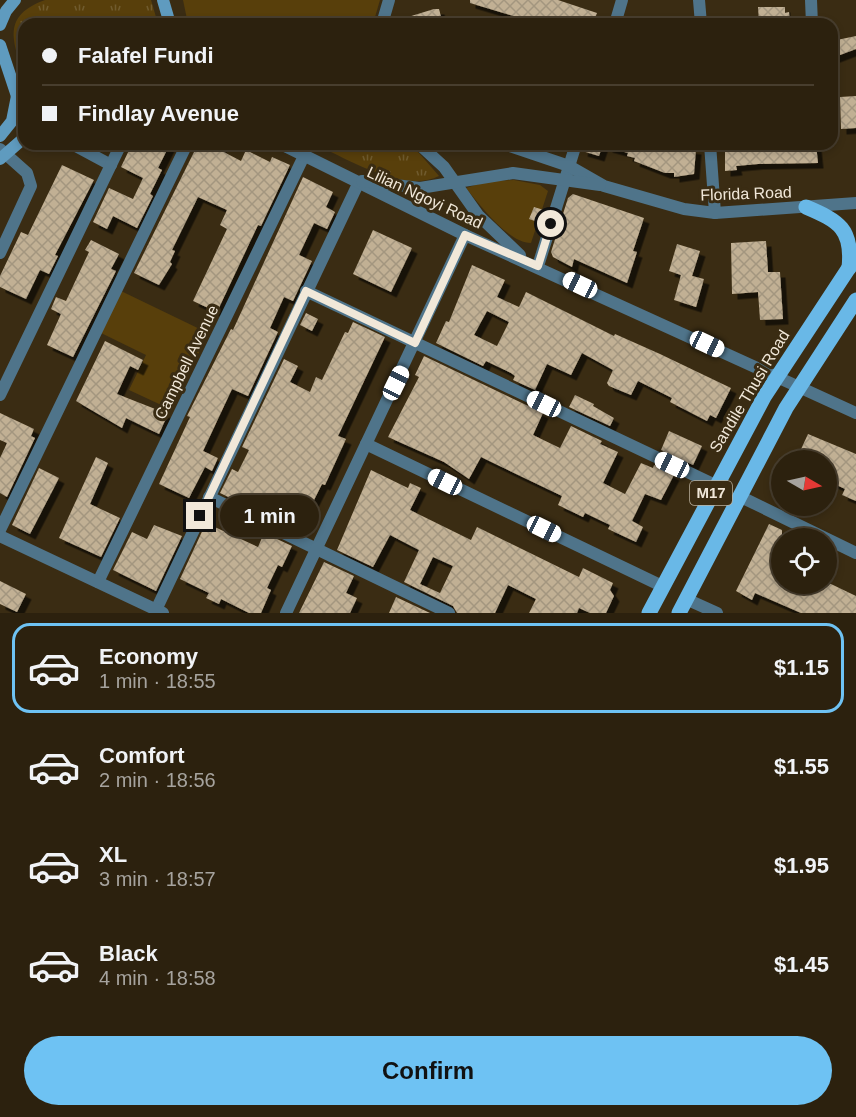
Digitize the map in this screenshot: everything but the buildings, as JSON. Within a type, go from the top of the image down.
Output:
[{"type":"main road","points":[[0,26],[6,11],[15,0]]},
{"type":"main road","points":[[162,0],[168,18]]},
{"type":"main road","points":[[0,45],[18,92]]},
{"type":"main road","points":[[0,136],[12,121],[18,107]]},
{"type":"main road","points":[[2,154],[18,142]]},
{"type":"main road","points":[[806,207],[823,214],[843,229],[851,251],[852,262]]},
{"type":"main road","name":"Sandile Thusi Road","points":[[649,613],[715,485],[776,376],[852,262]]},
{"type":"main road","name":"M17","points":[[679,613],[739,496],[800,387],[856,300]]},
{"type":"street","points":[[384,18],[389,0]]},
{"type":"street","points":[[617,18],[622,0]]},
{"type":"street","points":[[699,0],[700,18]]},
{"type":"street","points":[[811,0],[812,18]]},
{"type":"street","points":[[83,150],[111,165]]},
{"type":"street","points":[[0,395],[118,150]]},
{"type":"street","points":[[0,530],[184,150]]},
{"type":"street","name":"Lilian Ngoyi Road","points":[[292,150],[465,235],[525,260],[856,413]]},
{"type":"street","name":"Lilian Ngoyi Road","points":[[426,150],[444,167],[478,215],[525,260]]},
{"type":"street","name":"Florida Road","points":[[522,150],[569,166],[604,186]]},
{"type":"street","points":[[538,266],[574,150]]},
{"type":"street","points":[[710,150],[715,213]]},
{"type":"street","points":[[0,253],[31,186],[27,173],[2,154]]},
{"type":"street","name":"Campbell Avenue","points":[[98,582],[304,156]]},
{"type":"street","name":"Florida Road","points":[[352,181],[404,187],[513,173],[604,186],[674,207],[715,213],[856,203]]},
{"type":"street","points":[[0,536],[160,611],[209,497],[306,291],[352,181]]},
{"type":"street","points":[[286,613],[465,235]]},
{"type":"street","points":[[306,291],[715,485]]},
{"type":"street","points":[[366,444],[662,586]]},
{"type":"street","points":[[739,496],[856,552]]},
{"type":"street","points":[[209,497],[449,613]]},
{"type":"street","points":[[686,599],[717,613]]},
{"type":"green space","points":[[45,0],[151,0],[156,18],[19,18],[31,6]]},
{"type":"green space","points":[[183,0],[380,0],[375,18],[187,18]]},
{"type":"green space","points":[[18,19],[18,58],[14,41]]},
{"type":"green space","points":[[328,150],[415,150],[439,176],[409,181],[393,178]]},
{"type":"green space","points":[[514,180],[540,185],[548,191],[531,243],[513,237],[504,230],[466,188],[488,181]]},
{"type":"green space","points":[[121,291],[208,333],[172,410],[129,390],[146,355],[101,333]]},
{"type":"route","points":[[200,516],[306,291],[415,343],[465,235],[538,266],[551,224]]}]
